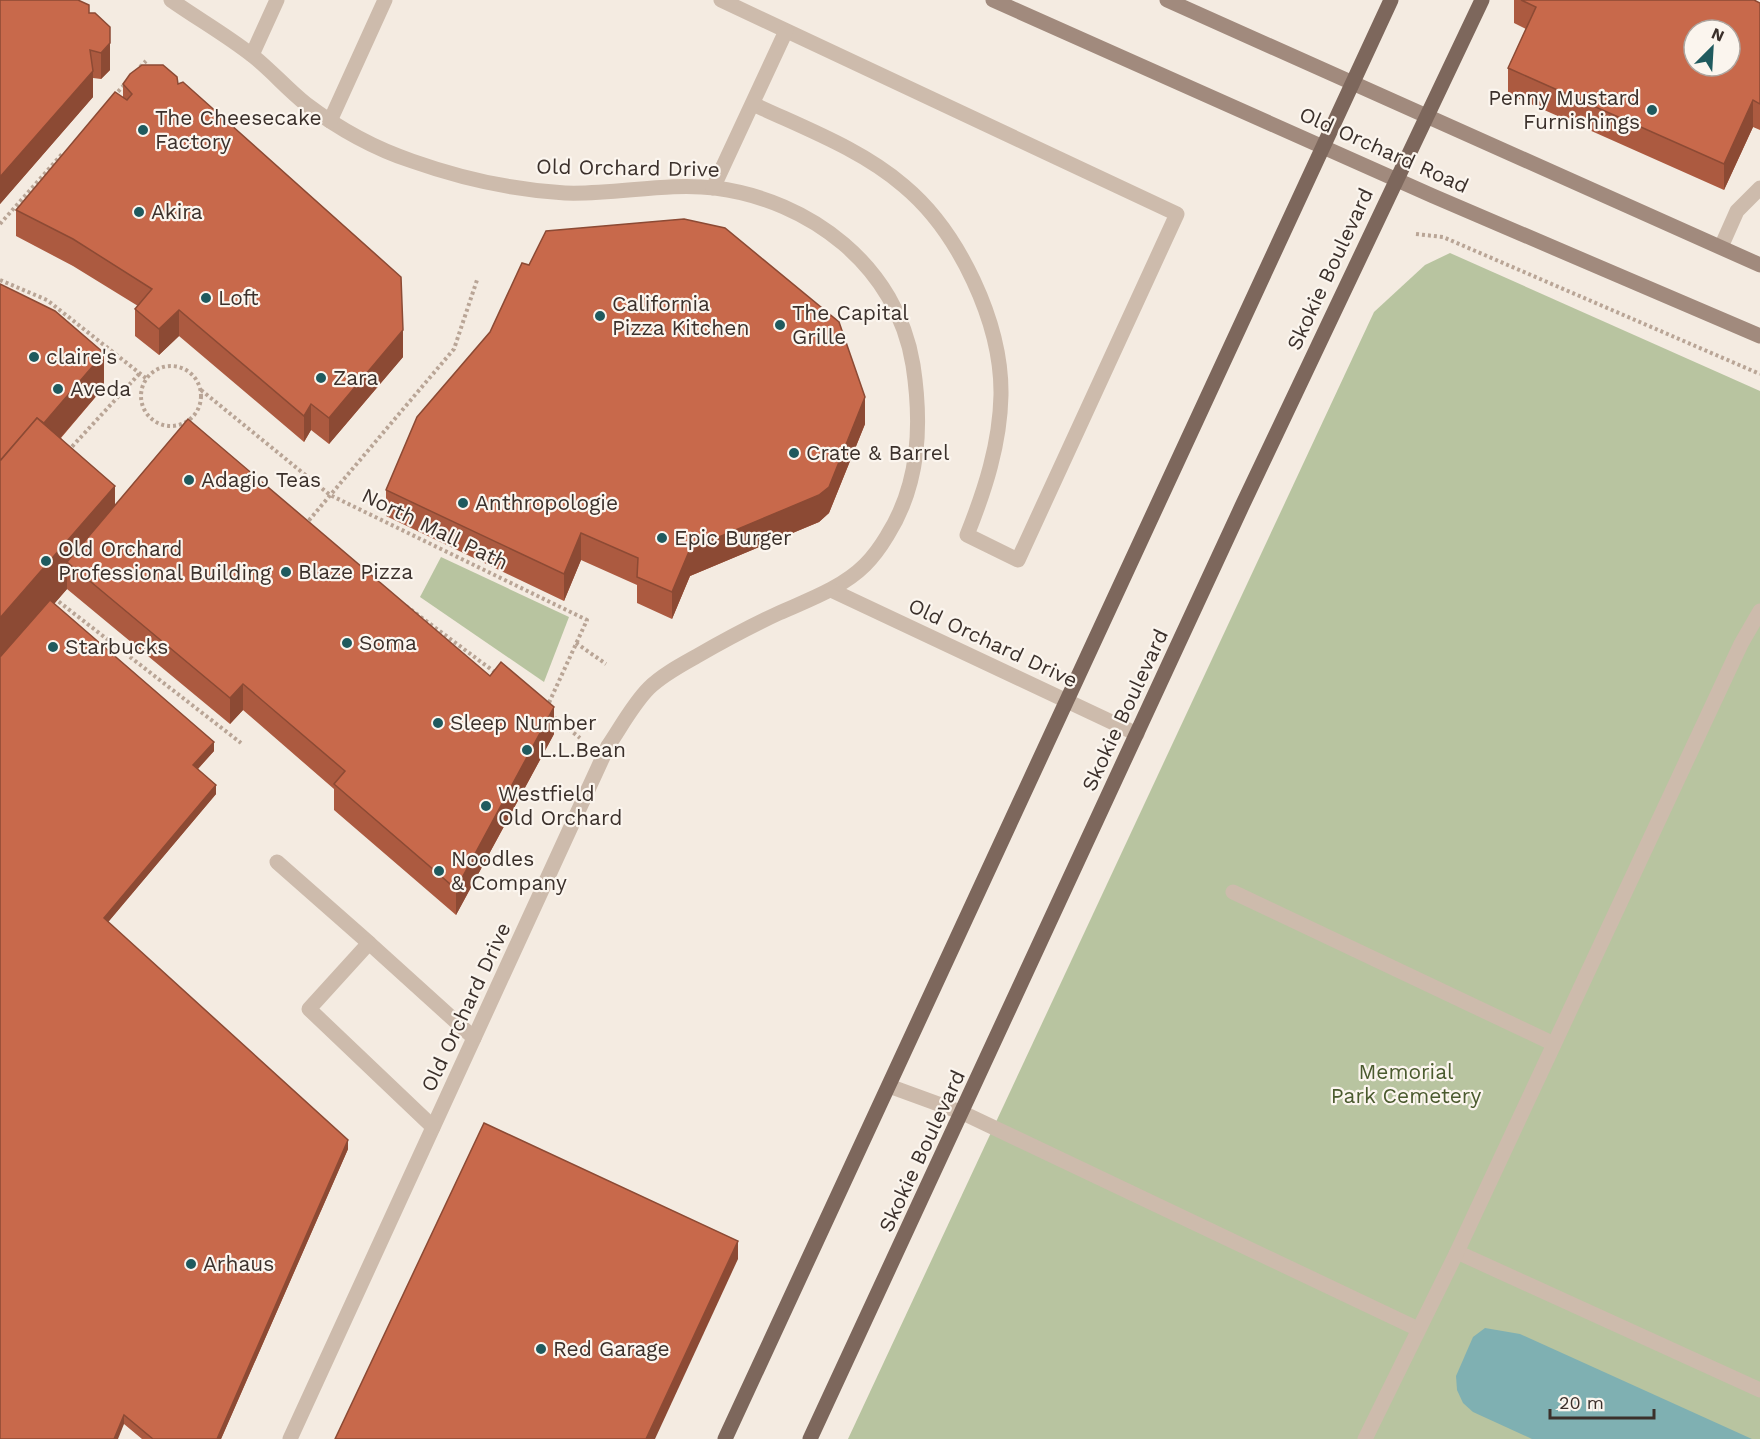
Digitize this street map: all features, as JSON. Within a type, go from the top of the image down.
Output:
[{"type":"main road","name":"Old Orchard Road","points":[[993,0],[1396,179],[1760,336]]},
{"type":"main road","points":[[1167,0],[1760,265]]},
{"type":"main road","points":[[725,1439],[1351,82],[1391,0]]},
{"type":"main road","name":"Skokie Boulevard","points":[[810,1439],[1396,179],[1482,0]]},
{"type":"lane","name":"Old Orchard Drive","points":[[171,0],[252,55],[305,103],[330,121],[368,145],[413,162],[462,176],[506,185],[560,192],[713,188],[760,198],[800,213],[833,234],[864,262],[884,290],[902,325],[912,359],[920,430],[915,467],[904,503],[888,535],[864,566],[831,590],[721,642],[676,668],[649,688],[608,746],[290,1439]]},
{"type":"lane","points":[[252,55],[277,0]]},
{"type":"lane","points":[[330,121],[385,0]]},
{"type":"lane","points":[[722,0],[1177,214],[1018,560],[967,535],[993,459],[1001,394],[998,355],[976,285],[957,251],[905,187],[835,143],[753,104]]},
{"type":"lane","points":[[713,188],[786,30]]},
{"type":"lane","points":[[1721,247],[1737,211],[1760,188]]},
{"type":"lane","name":"Old Orchard Drive","points":[[831,590],[1137,734]]},
{"type":"lane","points":[[1365,1439],[1457,1252],[1741,644],[1760,611]]},
{"type":"lane","points":[[277,862],[474,1038]]},
{"type":"lane","points":[[1233,892],[1554,1044]]},
{"type":"lane","points":[[369,943],[309,1009],[433,1127]]},
{"type":"lane","points":[[889,1086],[963,1113],[1418,1329]]},
{"type":"lane","points":[[1457,1252],[1760,1390]]},
{"type":"path","points":[[139,69],[146,61]]},
{"type":"path","points":[[108,104],[131,78]]},
{"type":"path","points":[[0,225],[69,147]]},
{"type":"path","points":[[1416,234],[1443,237],[1760,374]]},
{"type":"path","points":[[0,280],[47,300],[147,379]]},
{"type":"path","points":[[300,530],[454,349],[477,280]]},
{"type":"path","points":[[162,367],[181,367],[196,379],[201,390],[199,407],[194,415],[178,425],[158,423],[150,416],[141,398],[147,379],[162,367]]},
{"type":"path","points":[[62,457],[140,373]]},
{"type":"path","name":"North Mall Path","points":[[201,390],[330,495],[587,620],[546,710]]},
{"type":"path","points":[[178,425],[184,431]]},
{"type":"path","points":[[49,594],[241,743]]},
{"type":"path","points":[[404,604],[498,675]]},
{"type":"path","points":[[576,643],[606,664]]},
{"type":"path","points":[[536,703],[580,738]]},
{"type":"green space","name":"Memorial Park Cemetery","points":[[1450,253],[1760,391],[1760,1439],[848,1439],[1374,312],[1425,265]]},
{"type":"green space","points":[[441,557],[569,617],[544,682],[420,597]]},
{"type":"water","points":[[1485,1328],[1520,1334],[1752,1439],[1532,1439],[1473,1412],[1463,1403],[1457,1390],[1456,1376],[1473,1337]]},
{"type":"building","points":[[0,0],[78,0],[89,5],[89,13],[95,13],[110,27],[110,43],[101,53],[90,50],[93,71],[0,177]]},
{"type":"building","name":"Penny Mustard Furnishings","points":[[1521,0],[1754,0],[1760,3],[1760,104],[1753,100],[1724,164],[1508,68],[1536,7]]},
{"type":"building","points":[[142,65],[163,65],[177,77],[178,84],[183,82],[401,277],[403,330],[329,418],[311,404],[304,416],[179,310],[159,329],[135,309],[152,289],[73,239],[16,210],[115,92],[127,100],[132,94],[123,84],[130,74]]},
{"type":"building","points":[[684,219],[725,228],[839,322],[865,397],[829,487],[819,495],[690,549],[672,592],[637,577],[638,558],[581,533],[564,574],[386,490],[417,417],[490,332],[522,263],[529,265],[546,231]]},
{"type":"building","points":[[0,284],[55,311],[104,353],[44,423],[37,418],[0,461]]},
{"type":"building","points":[[37,418],[115,486],[0,618],[0,461]]},
{"type":"building","points":[[188,419],[490,676],[501,662],[554,707],[456,889],[334,784],[345,771],[243,684],[230,698],[67,562]]},
{"type":"building","points":[[50,600],[214,742],[193,765],[216,785],[104,918],[348,1140],[217,1439],[153,1439],[124,1415],[114,1439],[0,1439],[0,657]]},
{"type":"building","name":"Red Garage","points":[[484,1123],[738,1241],[646,1439],[335,1439]]},
{"type":"place","name":"Penny Mustard Furnishings","points":[[1652,110]]},
{"type":"place","name":"The Cheesecake Factory","points":[[143,130]]},
{"type":"place","name":"Akira","points":[[139,212]]},
{"type":"place","name":"Loft","points":[[206,298]]},
{"type":"place","name":"California Pizza Kitchen","points":[[600,316]]},
{"type":"place","name":"The Capital Grille","points":[[780,325]]},
{"type":"place","name":"claire's","points":[[34,357]]},
{"type":"place","name":"Zara","points":[[321,378]]},
{"type":"place","name":"Aveda","points":[[58,389]]},
{"type":"place","name":"Crate & Barrel","points":[[794,453]]},
{"type":"place","name":"Adagio Teas","points":[[189,480]]},
{"type":"place","name":"Anthropologie","points":[[463,503]]},
{"type":"place","name":"Epic Burger","points":[[662,538]]},
{"type":"place","name":"Old Orchard Professional Building","points":[[46,561]]},
{"type":"place","name":"Blaze Pizza","points":[[286,572]]},
{"type":"place","name":"Soma","points":[[347,643]]},
{"type":"place","name":"Starbucks","points":[[53,647]]},
{"type":"place","name":"Sleep Number","points":[[438,723]]},
{"type":"place","name":"L.L.Bean","points":[[527,750]]},
{"type":"place","name":"Westfield Old Orchard","points":[[486,806]]},
{"type":"place","name":"Noodles & Company","points":[[439,871]]},
{"type":"place","name":"Arhaus","points":[[191,1264]]},
{"type":"place","name":"Red Garage","points":[[541,1349]]}]
